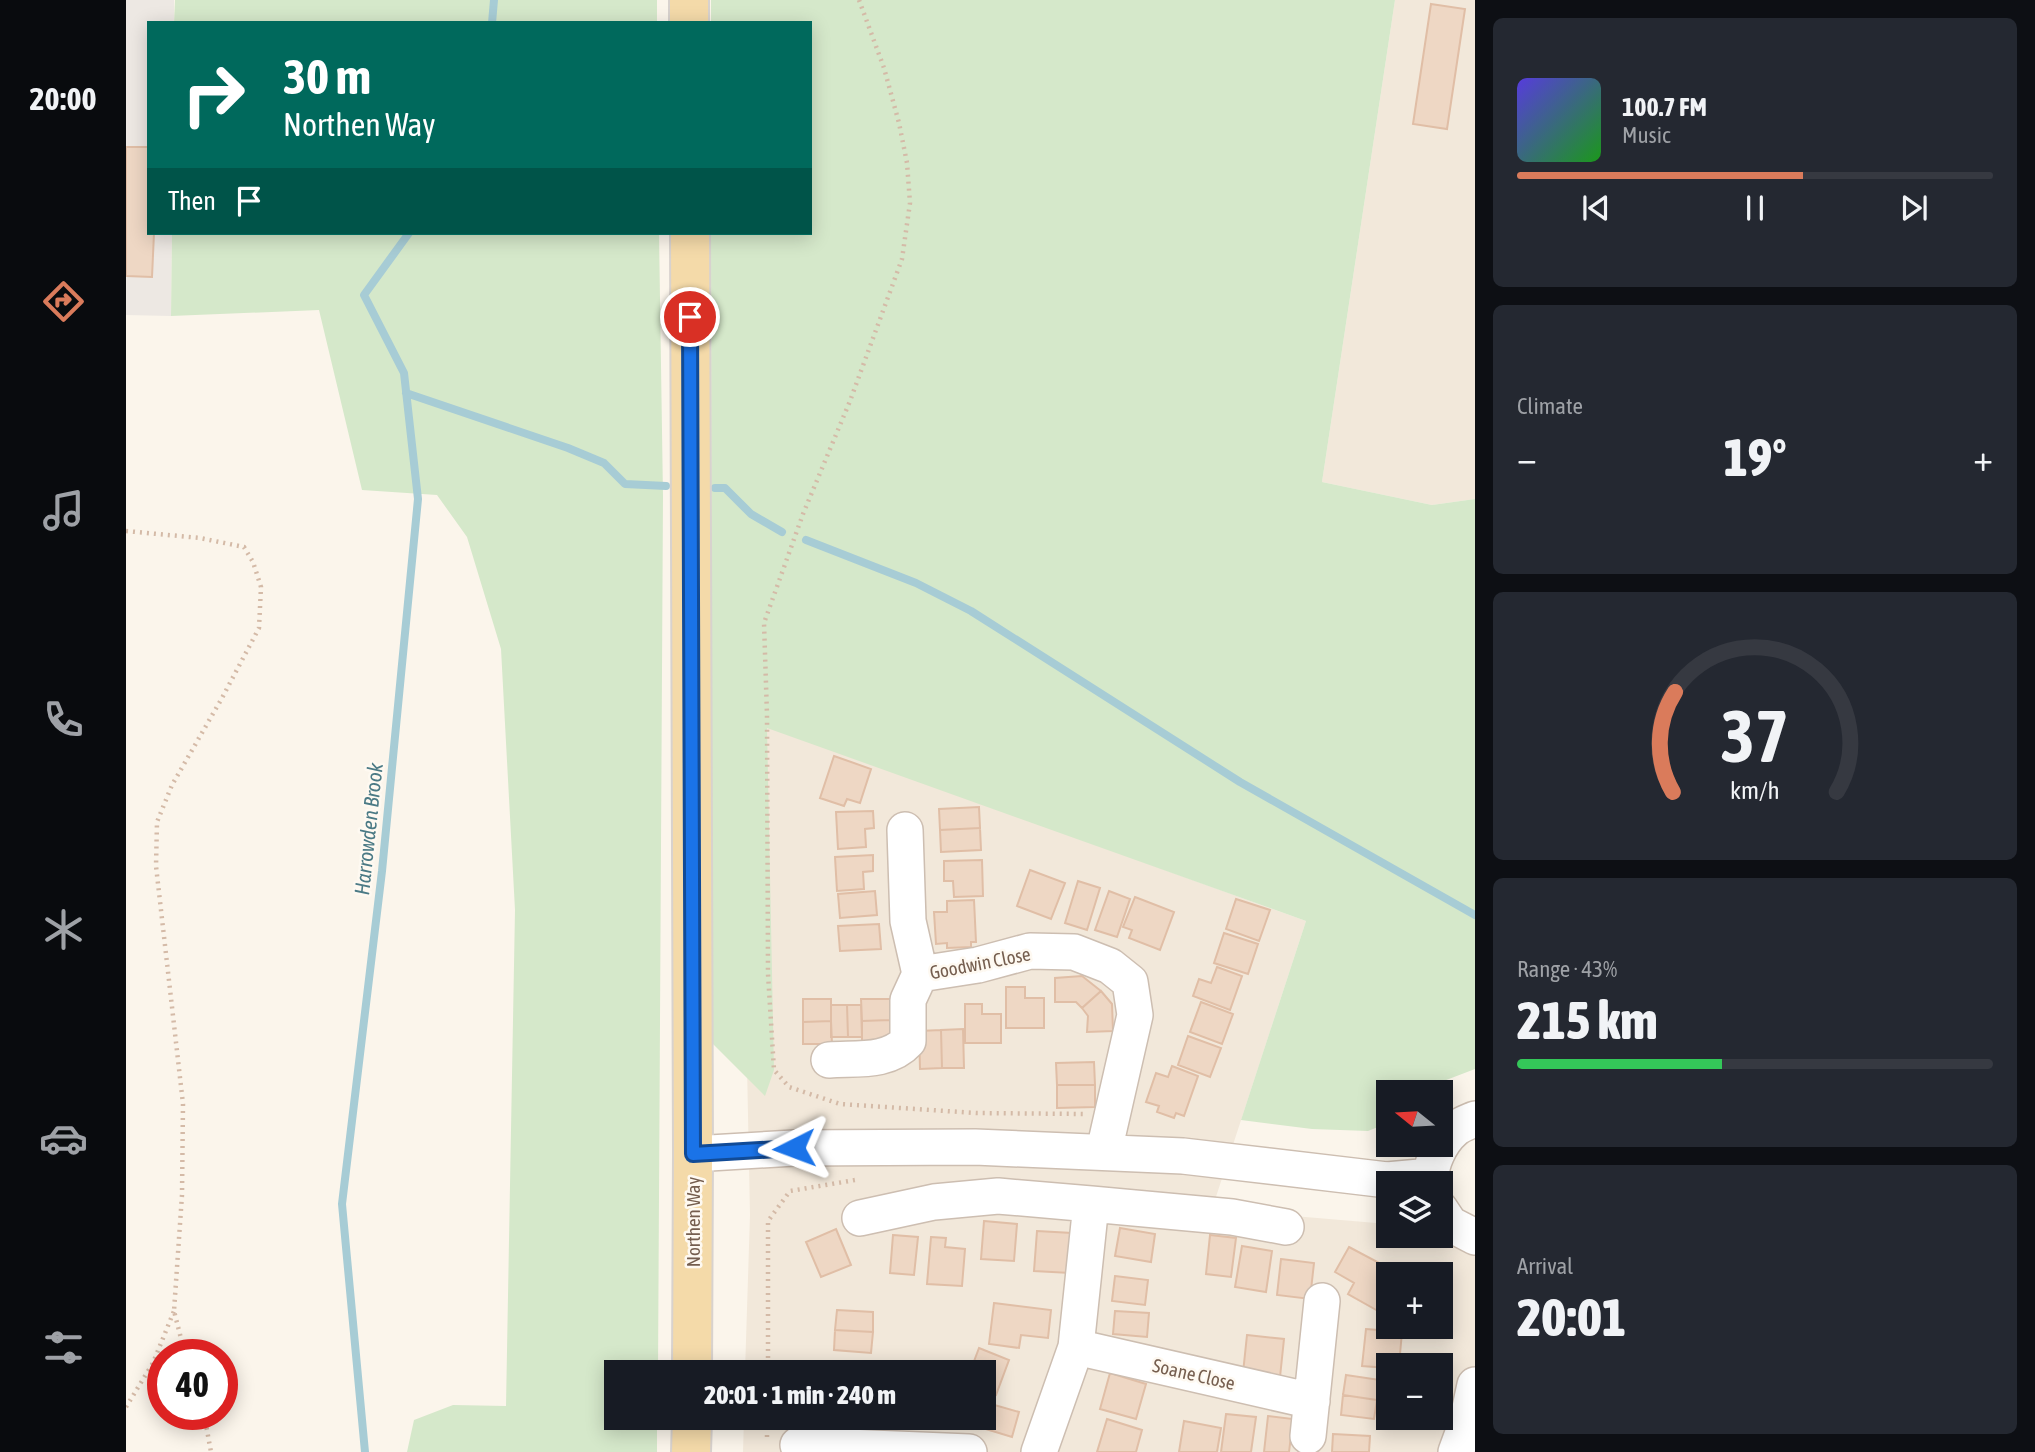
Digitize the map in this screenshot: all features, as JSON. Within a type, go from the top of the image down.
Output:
[{"type":"main road","points":[[689,0],[689,21]]},
{"type":"main road","name":"Northen Way","points":[[690,235],[692,1360]]},
{"type":"main road","points":[[691,1452],[692,1430]]},
{"type":"street","name":"Goodwin Close","points":[[905,830],[908,921],[920,974],[978,965],[1030,951],[1074,953],[1110,966],[1130,982],[1135,1015],[1104,1151]]},
{"type":"street","points":[[829,1060],[884,1057],[898,1052],[908,1041],[908,1000],[920,974]]},
{"type":"street","points":[[1433,1171],[1439,1149],[1455,1128],[1475,1119]]},
{"type":"street","points":[[693,1154],[794,1148],[906,1147],[1104,1151],[1183,1156],[1376,1179]]},
{"type":"street","points":[[860,1218],[934,1202],[998,1196],[1090,1217],[1147,1207],[1233,1217],[1286,1227]]},
{"type":"street","points":[[1039,1452],[1076,1347],[1090,1217]]},
{"type":"street","points":[[1453,1226],[1475,1237]]},
{"type":"street","points":[[1308,1436],[1321,1301]]},
{"type":"street","name":"Soane Close","points":[[1076,1347],[1314,1385]]},
{"type":"street","points":[[1456,1452],[1467,1422],[1475,1385]]},
{"type":"street","points":[[797,1445],[970,1452]]},
{"type":"path","points":[[859,0],[884,68],[899,123],[907,163],[910,203],[902,259],[850,401],[803,514],[764,623],[768,974],[774,1070],[789,1087],[840,1104],[976,1113],[1112,1114]]},
{"type":"path","points":[[126,531],[200,538],[244,547],[253,562],[261,587],[259,628],[172,785],[157,822],[156,866],[183,1104],[182,1195],[174,1311],[153,1363],[126,1407]]},
{"type":"path","points":[[768,1360],[768,1221],[790,1191],[868,1178]]},
{"type":"path","points":[[174,1311],[181,1339]]},
{"type":"path","points":[[207,1430],[211,1452]]},
{"type":"shaded area","points":[[126,0],[174,0],[174,21],[147,21],[147,235],[172,235],[171,316],[126,315]]},
{"type":"shaded area","points":[[1395,0],[1475,0],[1475,499],[1432,505],[1322,482]]},
{"type":"shaded area","points":[[740,716],[1306,921],[1212,1209],[1376,1223],[1376,1248],[1453,1248],[1453,1234],[1475,1231],[1475,1452],[743,1452],[744,1430],[996,1430],[996,1360],[745,1360],[750,1215]]},
{"type":"green space","points":[[175,0],[657,0],[657,21],[174,21]]},
{"type":"green space","points":[[711,0],[1395,0],[1322,482],[1432,505],[1475,499],[1475,1069],[1446,1080],[1376,1080],[1376,1128],[1368,1131],[1312,1129],[1241,1120],[1306,921],[767,728],[774,1070],[765,1096],[712,1043],[711,235],[812,235],[812,21],[711,21]]},
{"type":"green space","points":[[172,235],[659,235],[663,496],[658,1360],[604,1360],[604,1430],[657,1430],[657,1452],[407,1452],[414,1420],[453,1405],[506,1406],[515,910],[501,649],[467,537],[437,495],[362,490],[319,310],[171,316]]},
{"type":"building","points":[[1431,4],[1465,9],[1447,129],[1413,124]]},
{"type":"building","points":[[126,147],[147,147],[147,235],[154,235],[152,277],[126,276]]},
{"type":"building","points":[[834,756],[871,769],[860,803],[847,799],[844,806],[820,798]]},
{"type":"building","points":[[979,807],[980,828],[940,830],[939,809]]},
{"type":"building","points":[[873,811],[874,828],[865,829],[866,847],[838,849],[836,812]]},
{"type":"building","points":[[980,828],[981,850],[941,852],[940,830]]},
{"type":"building","points":[[873,855],[873,871],[863,872],[864,889],[837,891],[835,857]]},
{"type":"building","points":[[982,860],[983,896],[954,897],[953,881],[944,881],[944,861]]},
{"type":"building","points":[[1030,870],[1065,883],[1051,919],[1017,906]]},
{"type":"building","points":[[1078,881],[1100,888],[1087,930],[1065,923]]},
{"type":"building","points":[[875,891],[877,915],[840,918],[838,894]]},
{"type":"building","points":[[1109,891],[1130,899],[1117,937],[1095,930]]},
{"type":"building","points":[[1135,897],[1174,912],[1160,950],[1129,938],[1132,930],[1123,927]]},
{"type":"building","points":[[1236,899],[1270,910],[1259,941],[1226,929]]},
{"type":"building","points":[[974,900],[976,942],[971,942],[971,947],[947,948],[947,943],[936,944],[934,912],[947,912],[947,901]]},
{"type":"building","points":[[879,924],[881,949],[840,951],[838,926]]},
{"type":"building","points":[[1224,933],[1258,944],[1248,974],[1214,963]]},
{"type":"building","points":[[1217,967],[1242,976],[1230,1010],[1193,996],[1199,979],[1211,983]]},
{"type":"building","points":[[1082,976],[1101,991],[1082,1008],[1076,1002],[1055,1002],[1055,978]]},
{"type":"building","points":[[1006,987],[1025,987],[1025,998],[1044,998],[1044,1028],[1006,1028]]},
{"type":"building","points":[[1101,991],[1112,1004],[1113,1031],[1087,1032],[1088,1016],[1082,1008]]},
{"type":"building","points":[[803,999],[831,999],[831,1021],[803,1022]]},
{"type":"building","points":[[861,999],[890,999],[890,1020],[862,1021]]},
{"type":"building","points":[[1201,1002],[1233,1014],[1222,1044],[1190,1032]]},
{"type":"building","points":[[965,1004],[982,1004],[982,1014],[1001,1014],[1001,1043],[965,1043]]},
{"type":"building","points":[[831,1005],[847,1005],[848,1037],[831,1037]]},
{"type":"building","points":[[847,1005],[861,1005],[862,1037],[848,1037]]},
{"type":"building","points":[[890,1020],[891,1042],[862,1042],[862,1021]]},
{"type":"building","points":[[831,1021],[832,1044],[803,1044],[803,1022]]},
{"type":"building","points":[[963,1029],[964,1068],[942,1068],[941,1030]]},
{"type":"building","points":[[941,1030],[942,1068],[920,1069],[919,1031]]},
{"type":"building","points":[[1188,1036],[1221,1048],[1210,1077],[1178,1065]]},
{"type":"building","points":[[1094,1062],[1095,1085],[1057,1085],[1056,1063]]},
{"type":"building","points":[[1172,1066],[1198,1076],[1184,1116],[1176,1113],[1174,1118],[1157,1112],[1159,1106],[1146,1102],[1156,1073],[1168,1077]]},
{"type":"building","points":[[1057,1085],[1095,1085],[1095,1107],[1057,1108]]},
{"type":"building","points":[[984,1221],[1017,1224],[1014,1261],[981,1259]]},
{"type":"building","points":[[1120,1228],[1155,1234],[1151,1262],[1115,1256]]},
{"type":"building","points":[[836,1229],[851,1265],[821,1277],[806,1242]]},
{"type":"building","points":[[1037,1231],[1072,1233],[1070,1273],[1034,1271]]},
{"type":"building","points":[[893,1235],[918,1237],[914,1275],[890,1273]]},
{"type":"building","points":[[1210,1235],[1236,1238],[1231,1277],[1206,1274]]},
{"type":"building","points":[[931,1237],[946,1238],[945,1247],[965,1249],[962,1286],[927,1284]]},
{"type":"building","points":[[1242,1246],[1272,1251],[1266,1292],[1235,1287]]},
{"type":"building","points":[[1349,1247],[1377,1262],[1376,1310],[1348,1294],[1354,1283],[1335,1272]]},
{"type":"building","points":[[1281,1259],[1314,1263],[1310,1299],[1277,1295]]},
{"type":"building","points":[[1115,1276],[1148,1280],[1145,1305],[1112,1301]]},
{"type":"building","points":[[994,1303],[1051,1310],[1048,1338],[1021,1335],[1019,1348],[989,1344]]},
{"type":"building","points":[[837,1310],[873,1312],[873,1332],[835,1330]]},
{"type":"building","points":[[1115,1311],[1149,1313],[1147,1337],[1113,1334]]},
{"type":"building","points":[[1366,1329],[1376,1330],[1376,1339],[1401,1339],[1400,1353],[1376,1353],[1376,1367],[1362,1366]]},
{"type":"building","points":[[835,1330],[873,1332],[871,1353],[834,1350]]},
{"type":"building","points":[[1247,1335],[1284,1339],[1280,1377],[1243,1373]]},
{"type":"building","points":[[979,1348],[1009,1360],[996,1395],[996,1360],[974,1360]]},
{"type":"building","points":[[1110,1373],[1146,1384],[1136,1419],[1100,1409]]},
{"type":"building","points":[[1346,1375],[1376,1379],[1376,1400],[1343,1395]]},
{"type":"building","points":[[1343,1395],[1376,1400],[1374,1419],[1341,1415]]},
{"type":"building","points":[[996,1405],[1019,1412],[1012,1437],[989,1430],[996,1430]]},
{"type":"building","points":[[1226,1414],[1256,1417],[1251,1452],[1221,1452]]},
{"type":"building","points":[[1268,1416],[1293,1419],[1289,1452],[1264,1452]]},
{"type":"building","points":[[1107,1419],[1142,1430],[1136,1452],[1097,1452]]},
{"type":"building","points":[[1184,1421],[1221,1428],[1217,1452],[1179,1452]]},
{"type":"building","points":[[1333,1434],[1370,1436],[1369,1452],[1332,1452]]},
{"type":"waterway","name":"Harrowden Brook","points":[[492,21],[494,0]]},
{"type":"waterway","name":"Harrowden Brook","points":[[365,1452],[342,1204],[382,871],[418,499],[404,373],[364,295],[408,235]]},
{"type":"waterway","points":[[406,393],[568,448],[604,463],[625,484],[666,486]]},
{"type":"waterway","points":[[715,488],[725,488],[751,514],[782,532]]},
{"type":"waterway","points":[[806,540],[916,583],[971,611],[1240,782],[1475,915]]},
{"type":"route","points":[[690,317],[693,1154],[794,1148]]}]
